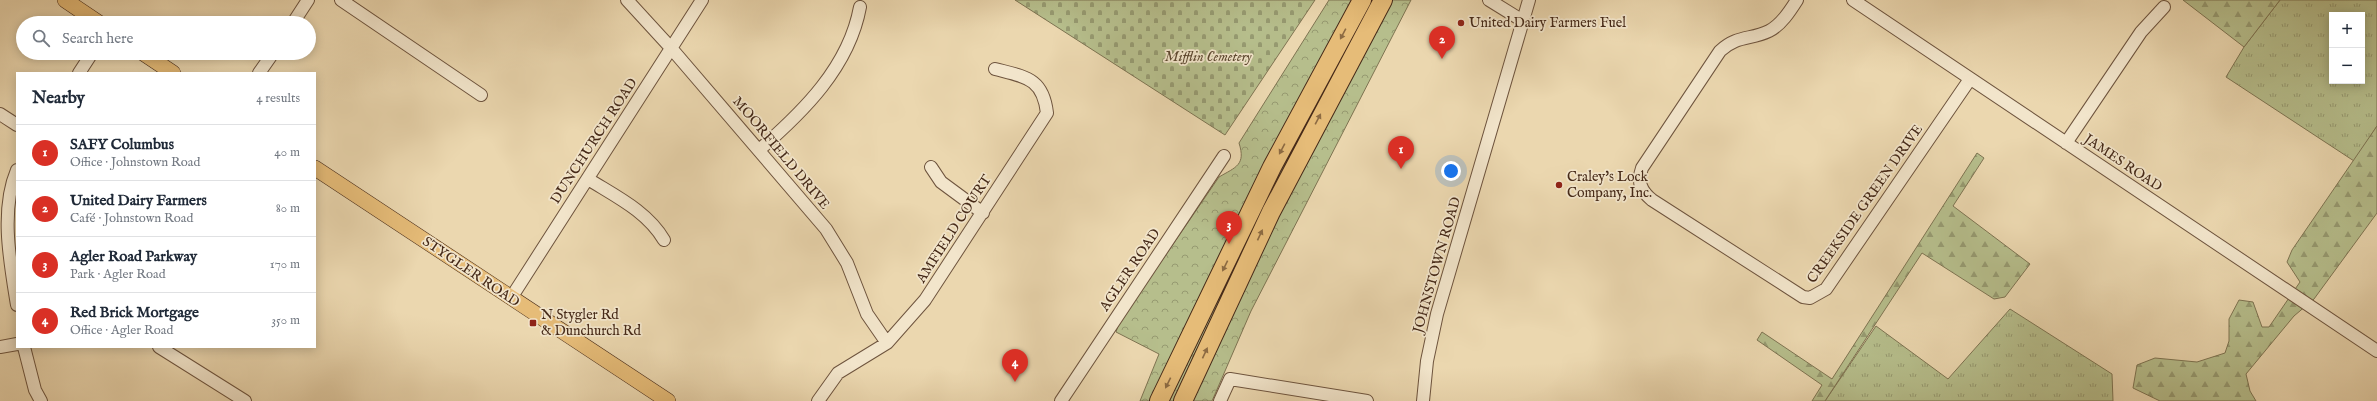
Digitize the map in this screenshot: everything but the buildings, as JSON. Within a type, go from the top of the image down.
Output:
[{"type":"highway","points":[[1159,401],[1272,167],[1362,0]]},
{"type":"highway","points":[[1183,401],[1271,212],[1382,0]]},
{"type":"main road","points":[[65,0],[89,16]]},
{"type":"main road","points":[[154,60],[172,72]]},
{"type":"main road","name":"STYGLER ROAD","points":[[316,169],[668,401]]},
{"type":"street","points":[[298,16],[308,0]]},
{"type":"street","points":[[341,0],[481,95]]},
{"type":"street","name":"MOORFIELD DRIVE","points":[[627,0],[671,48],[826,229],[847,263],[867,314],[887,343]]},
{"type":"street","name":"DUNCHURCH ROAD","points":[[511,298],[702,0]]},
{"type":"street","points":[[1489,0],[1523,21]]},
{"type":"street","name":"JOHNSTOWN ROAD","points":[[1422,401],[1427,361],[1437,314],[1529,0]]},
{"type":"street","name":"CREEKSIDE GREEN DRIVE","points":[[1797,0],[1787,14],[1771,30],[1734,40],[1720,50],[1642,168],[1639,182],[1641,190],[1652,200],[1803,297],[1810,298],[1826,289],[1970,79]]},
{"type":"street","name":"JAMES ROAD","points":[[1853,0],[2377,351]]},
{"type":"street","points":[[759,150],[787,126],[821,89],[851,42],[860,7]]},
{"type":"street","points":[[2066,143],[2141,32],[2164,7]]},
{"type":"street","points":[[80,72],[87,60]]},
{"type":"street","points":[[260,72],[268,60]]},
{"type":"street","name":"AMFIELD COURT","points":[[818,401],[838,373],[887,343],[925,300],[1047,113],[1045,96],[1036,83],[1022,75],[996,69]]},
{"type":"street","points":[[0,114],[16,124]]},
{"type":"street","name":"AGLER ROAD","points":[[1061,401],[1224,156]]},
{"type":"street","points":[[931,167],[941,182],[983,213]]},
{"type":"street","points":[[16,172],[6,192],[2,213],[16,300]]},
{"type":"street","points":[[588,178],[642,214],[655,225],[664,240]]},
{"type":"street","points":[[0,347],[16,344]]},
{"type":"street","points":[[24,348],[35,390],[41,401]]},
{"type":"street","points":[[161,348],[245,401]]},
{"type":"street","points":[[1220,401],[1230,379],[1366,401]]},
{"type":"green space","name":"Mifflin Cemetery","points":[[1015,0],[1315,0],[1225,135]]},
{"type":"green space","points":[[1329,0],[1411,0],[1251,311],[1212,401],[1140,401],[1159,354],[1116,332],[1119,323],[1219,177],[1235,168],[1240,161],[1241,150],[1239,143]]},
{"type":"green space","points":[[2183,0],[2280,0],[2244,47]]},
{"type":"green space","points":[[2280,0],[2377,0],[2377,126],[2354,161],[2226,77],[2244,47]]},
{"type":"green space","points":[[2377,126],[2377,213],[2314,299],[2294,316],[2246,374],[2250,391],[2256,401],[2160,401],[2133,388],[2137,365],[2155,358],[2197,362],[2225,353],[2229,341],[2229,319],[2239,300],[2253,302],[2262,327],[2269,327],[2300,282],[2287,262],[2292,250]]},
{"type":"green space","points":[[1977,153],[1984,158],[1953,206],[2030,264],[2005,297],[1994,299],[1922,253],[1825,401],[1812,401],[1822,385],[1757,340],[1762,332],[1832,379]]},
{"type":"green space","points":[[2010,309],[2112,374],[2113,401],[1825,401],[1876,326],[1948,379]]},
{"type":"place","name":"United Dairy Farmers Fuel","points":[[1461,23]]},
{"type":"place","name":"United Dairy Farmers","points":[[1442,59]]},
{"type":"place","name":"SAFY Columbus","points":[[1401,169]]},
{"type":"place","name":"Craley's Lock Company, Inc.","points":[[1559,185]]},
{"type":"place","name":"Agler Road Parkway","points":[[1229,244]]},
{"type":"place","name":"N Stygler Rd & Dunchurch Rd","points":[[533,323]]},
{"type":"place","name":"Red Brick Mortgage","points":[[1015,382]]}]
